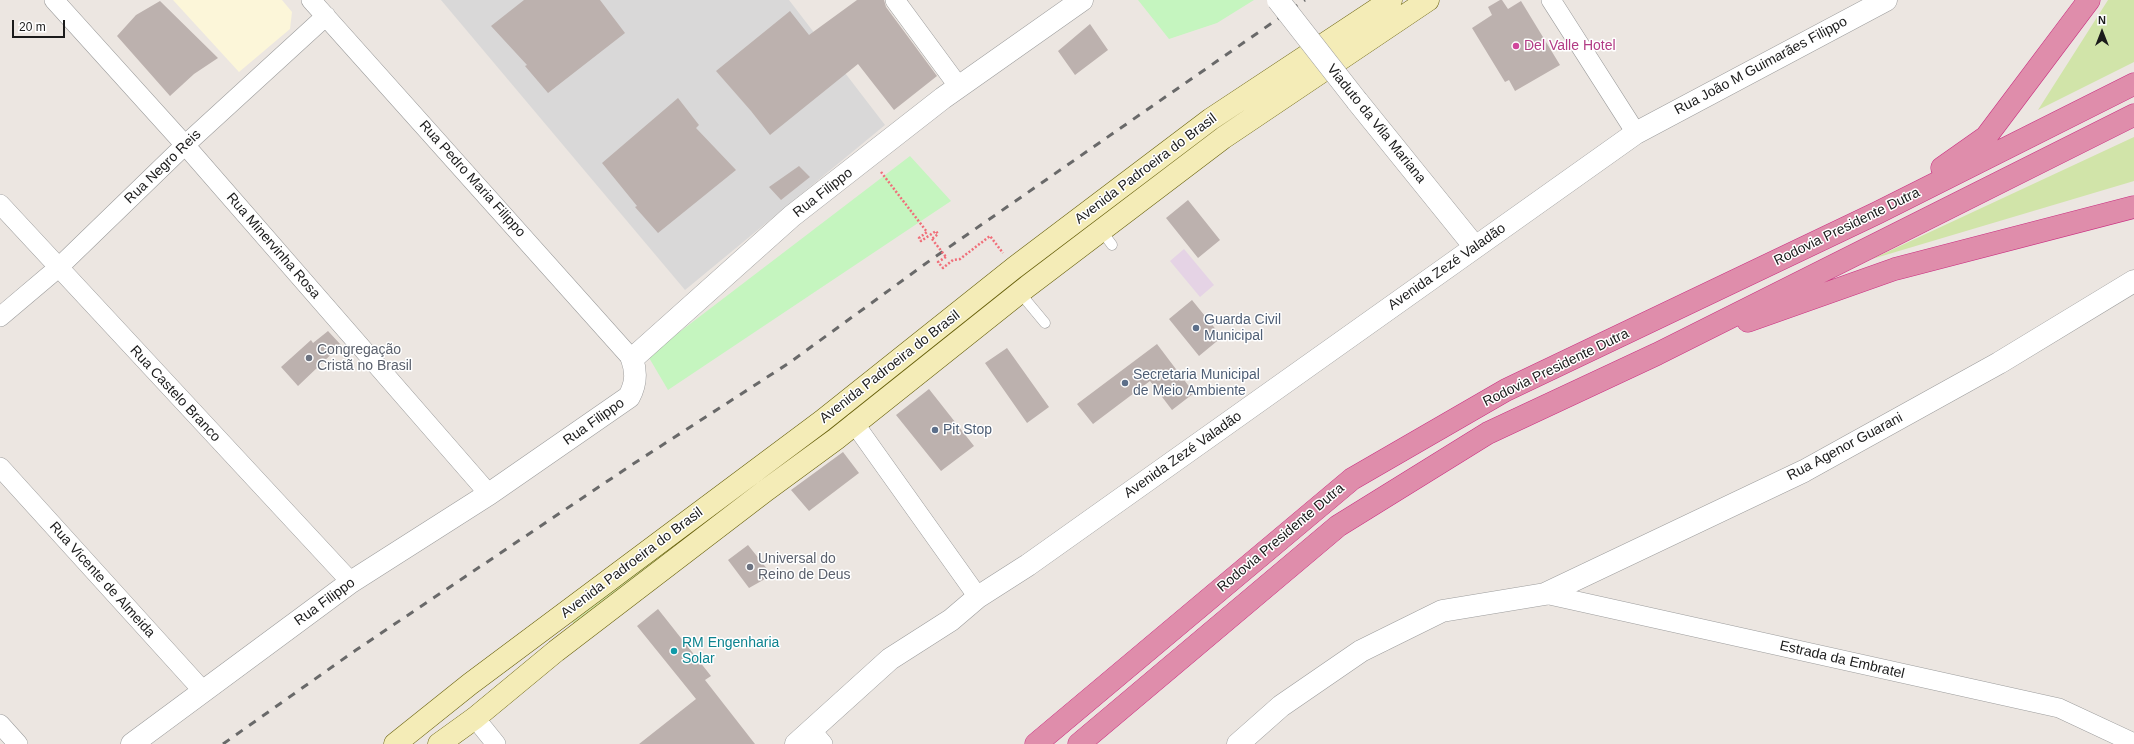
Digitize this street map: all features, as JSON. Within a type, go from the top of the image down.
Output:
[{"type":"highway","points":[[1877,213],[1986,137],[2089,0]]},
{"type":"highway","name":"Rodovia Presidente Dutra","points":[[1036,744],[1352,479],[1506,390],[1877,213],[2134,84]]},
{"type":"highway","name":"Rodovia Presidente Dutra","points":[[1079,744],[1338,526],[1488,433],[1657,354],[2134,114]]},
{"type":"highway","points":[[1657,354],[1895,269],[2134,207]]},
{"type":"main road","name":"Avenida Padroeira do Brasil","points":[[396,744],[463,690],[822,421],[1014,268],[1211,119],[1391,0]]},
{"type":"main road","name":"Avenida Padroeira do Brasil","points":[[439,744],[482,712],[556,651],[854,423],[1020,293],[1107,237],[1223,138],[1428,0]]},
{"type":"main road","points":[[463,690],[483,690],[482,712]]},
{"type":"street","name":"Rua Minervinha Rosa","points":[[54,0],[185,145],[489,494]]},
{"type":"street","name":"Rua Pedro Maria Filippo","points":[[311,0],[632,359]]},
{"type":"street","points":[[895,0],[959,87]]},
{"type":"street","name":"Rua Filippo","points":[[132,744],[351,582],[489,494],[629,397],[636,380],[636,369],[632,359],[792,216],[959,87],[1082,0]]},
{"type":"street","name":"Viaduto da Vila Mariana","points":[[1278,0],[1357,101],[1475,247]]},
{"type":"street","points":[[1551,0],[1636,133]]},
{"type":"street","name":"Rua João M Guimarães Filippo","points":[[1636,133],[1886,0]]},
{"type":"street","name":"Rua Negro Reis","points":[[0,317],[58,268],[185,145],[326,16]]},
{"type":"street","name":"Avenida Zezé Valadão","points":[[810,739],[890,659],[951,620],[978,597],[1028,564],[1636,133]]},
{"type":"street","name":"Rua Castelo Branco","points":[[0,204],[351,582]]},
{"type":"street","name":"Rua Agenor Guarani","points":[[1238,744],[1280,706],[1361,651],[1442,611],[1545,594],[1804,471],[1999,363],[2134,281]]},
{"type":"street","points":[[854,423],[978,597]]},
{"type":"street","name":"Rua Vicente de Almeida","points":[[0,467],[204,692]]},
{"type":"street","name":"Estrada da Embratel","points":[[1545,594],[2059,708],[2134,742]]},
{"type":"street","points":[[482,712],[496,744]]},
{"type":"street","points":[[0,724],[18,744]]},
{"type":"lane","points":[[1020,293],[1044,323]]},
{"type":"path","points":[[869,157],[927,232],[919,238],[921,241],[936,231],[938,234],[932,239],[946,257],[938,262],[943,268],[953,260],[960,259],[990,236],[1014,268]]},
{"type":"shaded area","points":[[173,0],[282,0],[292,12],[290,29],[239,72]]},
{"type":"shaded area","points":[[441,0],[789,0],[885,125],[685,290]]},
{"type":"shaded area","points":[[1184,249],[1214,285],[1200,297],[1170,261]]},
{"type":"green space","points":[[1138,0],[1254,0],[1217,23],[1169,39]]},
{"type":"green space","points":[[2108,0],[2134,0],[2134,62],[2038,110]]},
{"type":"green space","points":[[2134,137],[2134,181],[1872,259]]},
{"type":"green space","points":[[910,156],[951,201],[668,390],[648,356]]},
{"type":"green space","points":[[824,427],[827,432],[576,626],[572,622]]},
{"type":"building","points":[[524,0],[600,0],[625,33],[548,93],[525,66],[527,65],[491,26]]},
{"type":"building","points":[[857,0],[884,0],[886,7],[937,76],[894,110],[858,64],[770,135],[716,71],[790,11],[809,35]]},
{"type":"building","name":"Del Valle Hotel","points":[[1502,0],[1508,9],[1521,1],[1560,65],[1515,91],[1509,80],[1505,82],[1472,28],[1492,15],[1488,7]]},
{"type":"building","points":[[160,1],[218,58],[194,74],[170,96],[117,36],[136,15]]},
{"type":"building","points":[[1090,24],[1108,50],[1075,75],[1058,51]]},
{"type":"building","points":[[678,98],[699,125],[696,128],[736,170],[658,233],[635,207],[637,206],[602,163]]},
{"type":"building","points":[[799,166],[810,177],[781,200],[769,187]]},
{"type":"building","points":[[1188,200],[1220,240],[1198,258],[1166,218]]},
{"type":"building","name":"Guarda Civil Municipal","points":[[1192,300],[1222,337],[1199,356],[1169,319]]},
{"type":"building","name":"Congregação Cristã no Brasil","points":[[328,331],[341,345],[298,386],[281,367],[311,340],[313,343]]},
{"type":"building","points":[[1157,344],[1194,393],[1172,410],[1150,381],[1093,424],[1077,404]]},
{"type":"building","points":[[1007,348],[1049,407],[1027,423],[985,363]]},
{"type":"building","name":"Pit Stop","points":[[929,389],[974,446],[941,471],[896,415]]},
{"type":"building","points":[[843,452],[859,473],[809,511],[791,490]]},
{"type":"building","name":"Universal do Reino de Deus","points":[[748,545],[772,575],[749,588],[728,560]]},
{"type":"building","points":[[658,609],[711,676],[705,680],[755,744],[639,744],[696,699],[637,626]]},
{"type":"railway","points":[[223,744],[356,650],[630,466],[789,363],[932,259],[1305,0]]},
{"type":"place","name":"Del Valle Hotel","points":[[1516,46]]},
{"type":"place","name":"Guarda Civil Municipal","points":[[1196,328]]},
{"type":"place","name":"Congregação Cristã no Brasil","points":[[309,358]]},
{"type":"place","name":"Secretaria Municipal de Meio Ambiente","points":[[1125,383]]},
{"type":"place","name":"Pit Stop","points":[[935,430]]},
{"type":"place","name":"Universal do Reino de Deus","points":[[750,567]]},
{"type":"place","name":"RM Engenharia Solar","points":[[674,651]]}]
